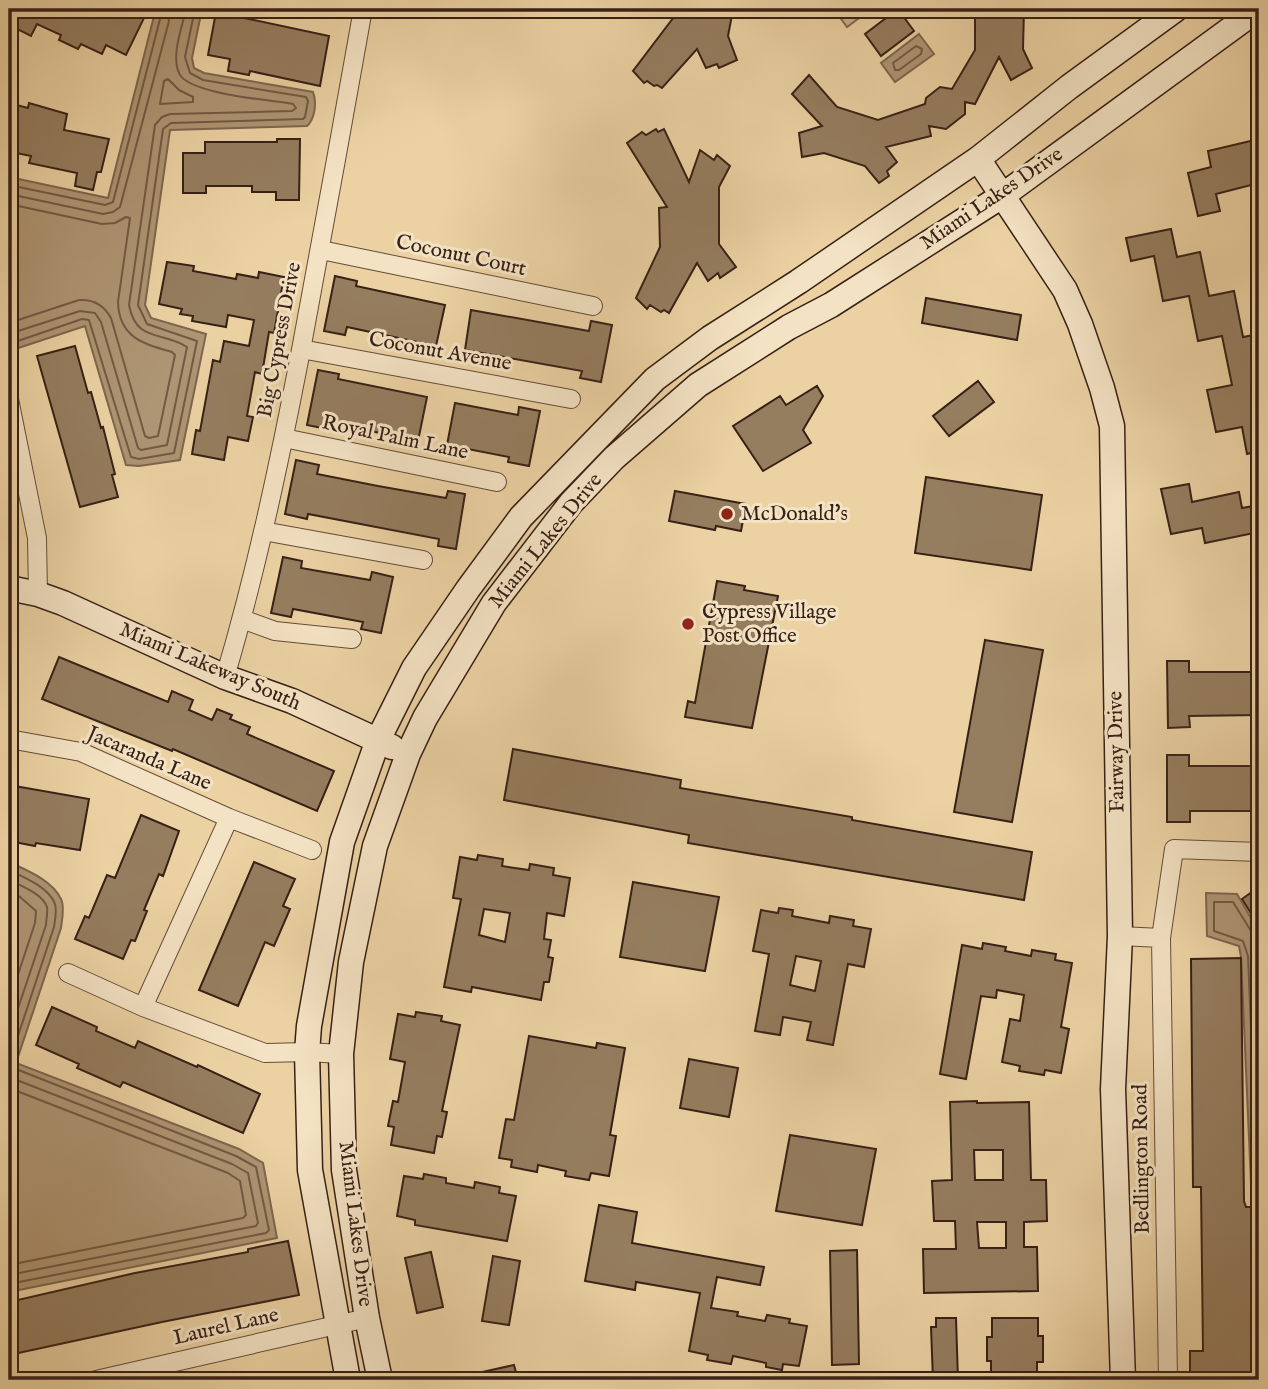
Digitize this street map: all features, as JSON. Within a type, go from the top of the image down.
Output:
[{"type":"main road","name":"Miami Lakes Drive","points":[[348,1380],[310,1170],[307,1052],[320,954],[342,842],[378,740],[414,668],[521,517],[655,379],[710,338],[798,282],[978,159],[1069,87],[1176,9]]},
{"type":"main road","name":"Miami Lakes Drive","points":[[380,1380],[367,1318],[344,1170],[341,1055],[351,962],[375,846],[408,754],[425,718],[494,603],[570,503],[614,458],[698,385],[789,327],[831,305],[1002,196],[1258,9]]},
{"type":"main road","name":"Fairway Drive","points":[[978,159],[1065,289],[1094,362],[1112,426],[1120,936],[1113,1089],[1123,1380]]},
{"type":"main road","name":"Miami Lakeway South","points":[[9,588],[63,603],[225,677],[292,701],[408,754]]},
{"type":"street","name":"Big Cypress Drive","points":[[225,677],[243,619],[284,438],[321,250],[363,9]]},
{"type":"street","name":"Coconut Court","points":[[321,250],[593,306]]},
{"type":"street","name":"Coconut Avenue","points":[[301,349],[571,399]]},
{"type":"street","points":[[9,400],[37,538],[38,594]]},
{"type":"street","name":"Royal Palm Lane","points":[[284,438],[497,482]]},
{"type":"street","points":[[263,531],[423,560]]},
{"type":"street","points":[[243,619],[275,631],[352,639]]},
{"type":"street","name":"Jacaranda Lane","points":[[9,740],[81,752],[229,818],[312,850]]},
{"type":"street","points":[[143,1007],[229,818]]},
{"type":"street","name":"Bedlington Road","points":[[1168,1380],[1161,938],[1174,849],[1259,852]]},
{"type":"street","points":[[1120,936],[1161,938]]},
{"type":"street","points":[[68,973],[143,1007],[265,1053],[307,1052],[341,1055]]},
{"type":"street","name":"Laurel Lane","points":[[96,1380],[367,1318]]},
{"type":"shaded area","points":[[834,9],[871,9],[847,27]]},
{"type":"water","points":[[139,9],[202,9],[192,58],[194,68],[204,73],[313,92],[315,105],[312,119],[307,126],[170,130],[145,305],[151,318],[206,334],[180,460],[139,466],[126,465],[85,326],[9,351],[9,177],[108,198],[154,16]]},
{"type":"water","points":[[919,34],[934,54],[895,82],[881,63]]},
{"type":"water","points":[[9,862],[38,876],[51,886],[61,899],[63,909],[61,928],[16,1063],[239,1149],[263,1163],[277,1238],[9,1292]]},
{"type":"water","points":[[1206,893],[1237,894],[1259,932],[1259,1343],[1254,1343],[1252,1206],[1241,957],[1239,946],[1207,936]]},
{"type":"building","points":[[9,9],[125,9],[144,18],[126,55],[106,45],[102,54],[81,44],[78,49],[59,40],[61,35],[37,24],[31,36],[9,25]]},
{"type":"building","points":[[680,9],[726,9],[726,13],[732,15],[728,36],[737,60],[719,68],[717,64],[706,68],[697,49],[662,88],[647,81],[644,83],[633,71]]},
{"type":"building","points":[[898,9],[914,31],[881,56],[865,34]]},
{"type":"building","points":[[975,9],[1024,9],[1023,49],[1032,68],[1011,80],[999,57],[975,104],[965,102],[965,114],[946,129],[929,126],[931,136],[886,147],[897,162],[887,171],[889,176],[879,183],[865,166],[824,153],[802,157],[799,133],[822,126],[792,94],[809,75],[837,107],[878,120],[925,104],[926,98],[940,87],[952,89],[975,50]]},
{"type":"building","points":[[216,12],[329,36],[320,86],[250,71],[249,75],[228,71],[230,59],[208,55]]},
{"type":"building","points":[[9,103],[28,108],[29,103],[67,114],[64,130],[109,139],[101,172],[97,172],[93,190],[75,186],[77,173],[29,163],[31,156],[16,153],[16,149],[9,148]]},
{"type":"building","points":[[656,129],[658,132],[664,129],[689,182],[700,150],[714,160],[717,155],[730,166],[719,187],[719,244],[736,267],[720,278],[718,273],[708,281],[697,263],[669,313],[664,310],[661,312],[650,305],[647,309],[636,298],[660,247],[659,208],[667,207],[627,143],[642,132],[646,135]]},
{"type":"building","points":[[277,139],[300,139],[299,200],[276,200],[276,192],[252,192],[252,186],[206,186],[206,193],[183,193],[183,153],[205,153],[205,142],[277,142]]},
{"type":"building","points":[[1259,139],[1259,183],[1216,194],[1220,211],[1198,216],[1188,173],[1211,167],[1208,151]]},
{"type":"building","points":[[1171,229],[1177,257],[1200,252],[1209,296],[1234,291],[1243,337],[1259,334],[1259,377],[1254,378],[1259,403],[1259,451],[1247,454],[1242,427],[1216,432],[1207,390],[1232,385],[1222,336],[1198,341],[1189,296],[1163,301],[1154,256],[1131,261],[1126,238]]},
{"type":"building","points":[[167,262],[194,266],[193,271],[236,279],[237,274],[258,278],[259,272],[284,277],[274,333],[269,332],[262,374],[255,372],[247,416],[253,417],[248,441],[228,437],[224,460],[192,454],[196,430],[200,431],[213,360],[220,362],[224,341],[249,346],[254,320],[228,315],[226,327],[192,321],[193,316],[180,314],[182,309],[159,304]]},
{"type":"building","points":[[335,276],[357,281],[356,286],[445,305],[436,346],[347,327],[345,335],[324,331]]},
{"type":"building","points":[[926,298],[1021,315],[1017,340],[922,323]]},
{"type":"building","points":[[471,310],[589,331],[591,321],[612,325],[601,382],[580,378],[582,371],[465,350]]},
{"type":"building","points":[[75,346],[88,393],[91,392],[101,428],[103,427],[118,497],[80,507],[37,356]]},
{"type":"building","points":[[318,370],[339,374],[338,379],[427,397],[418,441],[328,422],[327,429],[307,425]]},
{"type":"building","points":[[978,381],[994,402],[949,436],[933,416]]},
{"type":"building","points":[[817,386],[823,396],[803,430],[811,443],[763,471],[733,426],[780,396],[786,405]]},
{"type":"building","points":[[455,403],[518,415],[519,407],[540,411],[529,466],[508,462],[509,457],[447,445]]},
{"type":"building","points":[[296,460],[319,465],[317,474],[446,498],[448,491],[465,494],[456,549],[438,546],[439,539],[308,514],[307,519],[285,514]]},
{"type":"building","points":[[926,477],[1042,495],[1031,570],[915,553]]},
{"type":"building","points":[[1189,484],[1192,502],[1239,492],[1242,508],[1259,505],[1259,532],[1205,543],[1202,528],[1171,534],[1161,489]]},
{"type":"building","points":[[675,491],[746,504],[741,531],[716,526],[715,530],[669,521]]},
{"type":"building","points":[[283,557],[302,561],[301,568],[370,580],[372,572],[393,577],[381,633],[361,629],[363,622],[293,609],[291,617],[271,613]]},
{"type":"building","points":[[717,581],[745,586],[744,590],[778,596],[752,728],[685,717],[688,701],[695,703]]},
{"type":"building","points":[[985,640],[1043,650],[1012,822],[954,812]]},
{"type":"building","points":[[59,657],[168,702],[172,691],[193,700],[189,710],[212,720],[217,709],[232,715],[230,719],[250,727],[247,734],[334,771],[317,811],[173,749],[172,751],[42,699]]},
{"type":"building","points":[[1167,661],[1189,661],[1189,672],[1259,672],[1259,715],[1189,716],[1190,727],[1168,728]]},
{"type":"building","points":[[513,749],[681,780],[680,788],[852,817],[852,820],[1032,852],[1024,900],[688,843],[689,835],[504,800]]},
{"type":"building","points":[[1167,755],[1189,755],[1189,766],[1259,766],[1259,811],[1190,811],[1190,822],[1167,822]]},
{"type":"building","points":[[9,785],[89,799],[80,850],[9,841]]},
{"type":"building","points":[[141,815],[179,831],[163,876],[159,874],[144,910],[147,911],[135,941],[131,940],[123,959],[75,939],[85,916],[89,918],[107,875],[115,878]]},
{"type":"building","points":[[478,855],[503,859],[502,866],[529,870],[530,864],[554,868],[553,875],[570,878],[564,916],[547,913],[544,939],[551,940],[548,957],[553,958],[549,982],[544,982],[541,1000],[472,987],[471,992],[444,987],[461,899],[453,898],[460,857],[477,860]],"holes":[[[484,909],[510,913],[505,942],[479,935]]]},
{"type":"building","points":[[254,862],[295,879],[283,906],[290,909],[274,946],[265,942],[238,1006],[199,990]]},
{"type":"building","points":[[633,882],[719,897],[705,971],[620,957]]},
{"type":"building","points":[[1259,887],[1259,926],[1242,899]]},
{"type":"building","points":[[779,908],[793,910],[792,916],[829,923],[830,916],[854,920],[853,926],[871,929],[864,967],[848,964],[833,1045],[807,1040],[811,1022],[783,1017],[780,1035],[755,1031],[769,954],[753,951],[761,910],[778,913]],"holes":[[[796,956],[821,961],[815,991],[790,985]]]},
{"type":"building","points":[[983,943],[1006,947],[1005,951],[1031,956],[1032,950],[1056,954],[1055,960],[1072,963],[1061,1027],[1069,1029],[1061,1073],[1045,1070],[1044,1075],[1019,1071],[1020,1066],[1002,1062],[1010,1019],[1020,1021],[1024,995],[997,990],[996,998],[981,996],[966,1079],[940,1074],[962,945],[982,949]]},
{"type":"building","points":[[1241,958],[1244,1201],[1246,1207],[1251,1207],[1253,1351],[1259,1351],[1259,1380],[1190,1380],[1190,1351],[1203,1351],[1201,1187],[1193,1187],[1191,959]]},
{"type":"building","points":[[52,1007],[135,1048],[138,1041],[260,1094],[243,1133],[123,1082],[120,1087],[77,1068],[79,1064],[36,1045]]},
{"type":"building","points":[[416,1012],[442,1016],[441,1021],[460,1025],[442,1111],[447,1112],[442,1137],[437,1136],[434,1153],[391,1145],[394,1127],[388,1126],[393,1101],[398,1102],[405,1062],[390,1059],[398,1014],[415,1017]]},
{"type":"building","points":[[529,1036],[596,1048],[597,1043],[625,1048],[610,1135],[616,1136],[609,1176],[591,1173],[589,1180],[565,1176],[566,1171],[538,1165],[537,1172],[511,1167],[512,1160],[499,1158],[506,1119],[514,1120]]},
{"type":"building","points":[[689,1059],[738,1068],[729,1117],[680,1108]]},
{"type":"building","points":[[950,1102],[1029,1102],[1031,1180],[1046,1180],[1047,1221],[1024,1222],[1024,1247],[1037,1247],[1038,1291],[924,1293],[923,1249],[956,1249],[955,1221],[934,1221],[932,1181],[952,1180]],"holes":[[[974,1150],[1003,1150],[1003,1180],[975,1180]],[[977,1222],[1006,1222],[1006,1248],[979,1248]]]},
{"type":"building","points":[[790,1135],[876,1149],[862,1225],[776,1211]]},
{"type":"building","points":[[424,1174],[446,1178],[446,1183],[474,1188],[475,1182],[500,1187],[499,1193],[516,1196],[507,1241],[415,1225],[415,1220],[397,1216],[404,1176],[423,1179]]},
{"type":"building","points":[[599,1205],[637,1212],[632,1243],[764,1267],[760,1285],[717,1277],[711,1308],[738,1312],[737,1316],[765,1321],[767,1315],[790,1319],[789,1323],[807,1326],[799,1366],[783,1364],[782,1370],[766,1367],[766,1363],[733,1356],[731,1364],[707,1360],[708,1355],[689,1351],[700,1293],[636,1282],[635,1290],[585,1281]]},
{"type":"building","points":[[288,1241],[299,1295],[9,1355],[9,1302],[135,1273],[248,1252],[248,1249]]},
{"type":"building","points":[[857,1250],[859,1364],[832,1365],[830,1251]]},
{"type":"building","points":[[431,1252],[443,1307],[417,1313],[405,1258]]},
{"type":"building","points":[[493,1256],[520,1261],[509,1325],[482,1321]]},
{"type":"building","points":[[936,1318],[956,1318],[958,1380],[933,1380],[931,1327],[936,1327]]},
{"type":"building","points":[[992,1318],[1038,1318],[1038,1336],[1043,1336],[1043,1362],[1037,1362],[1037,1380],[991,1380],[991,1361],[987,1361],[987,1337],[992,1337]]},
{"type":"building","points":[[514,1365],[518,1380],[474,1380],[473,1374]]},
{"type":"place","name":"McDonald's","points":[[727,514]]},
{"type":"place","name":"Cypress Village Post Office","points":[[688,624]]}]
